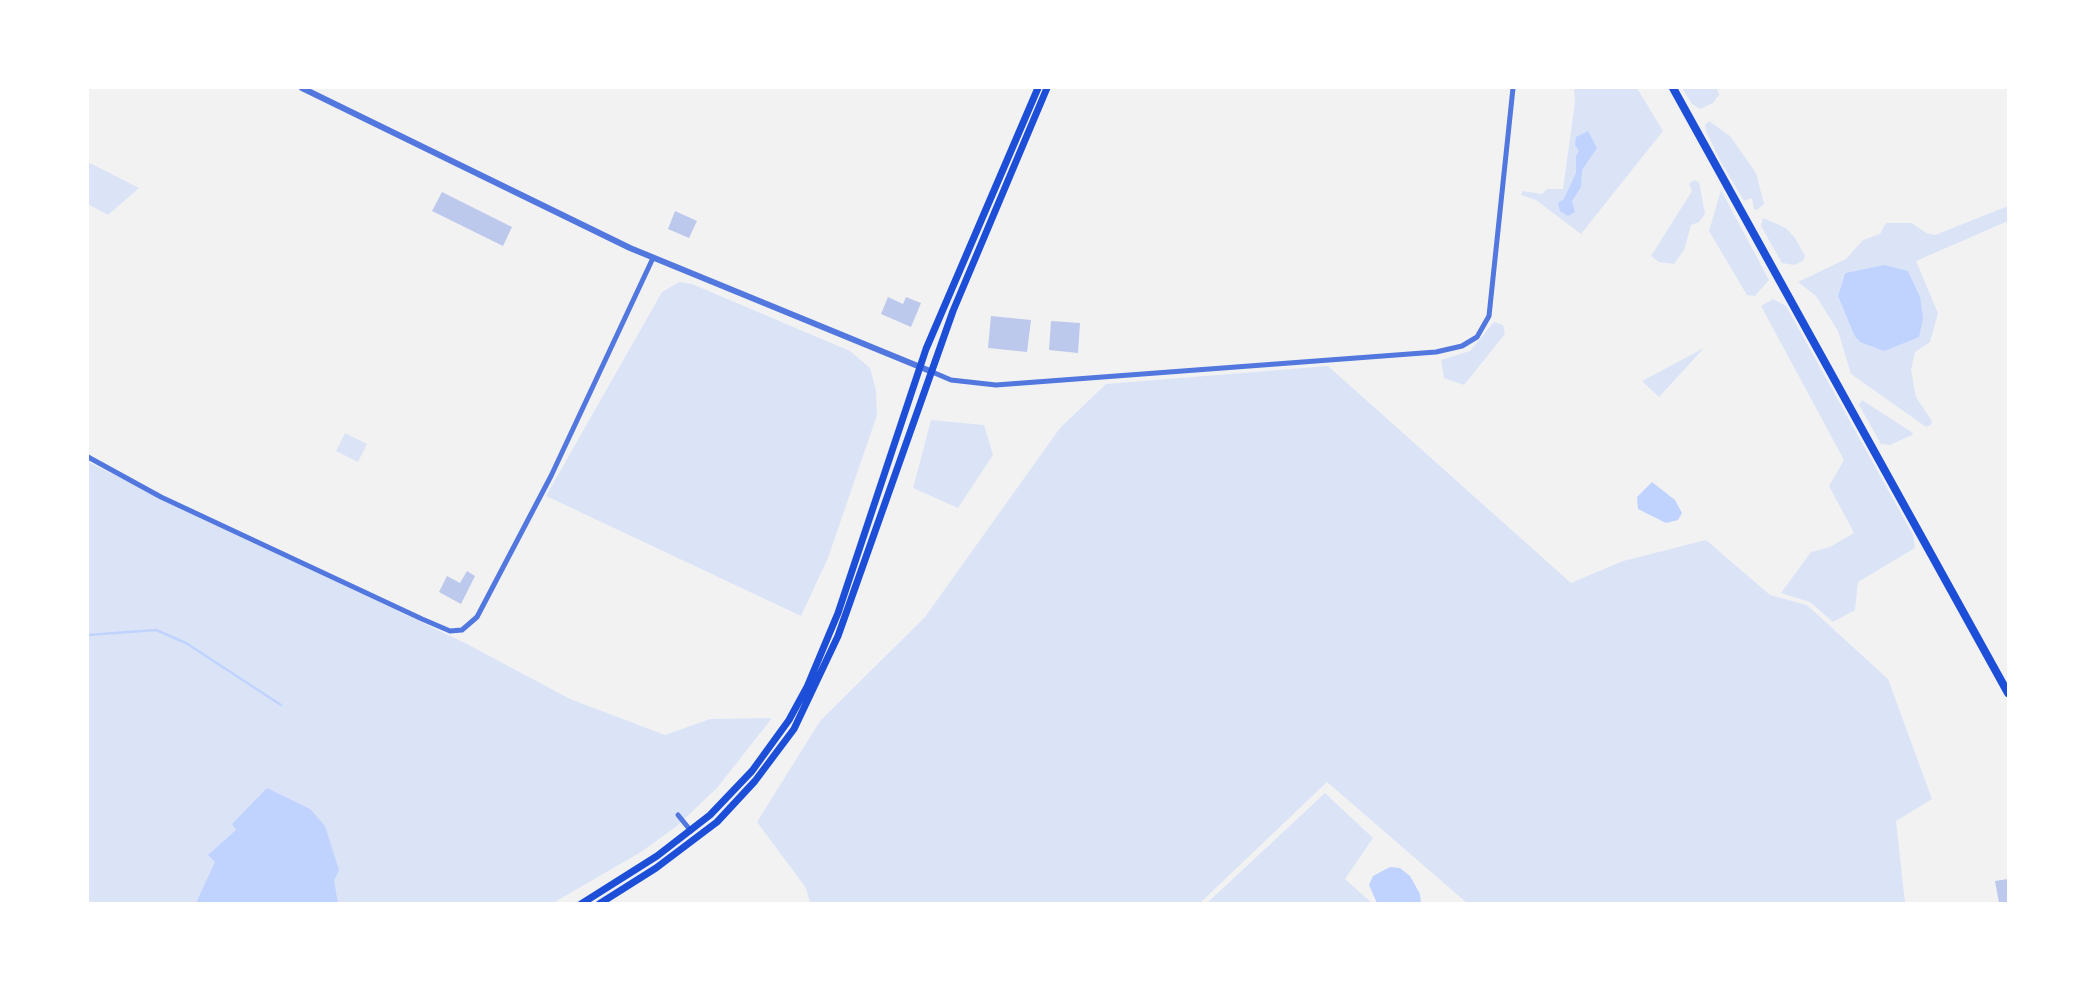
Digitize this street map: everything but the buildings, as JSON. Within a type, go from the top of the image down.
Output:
[{"type":"main road","points":[[581,904],[691,831],[752,771],[789,720],[807,687],[852,573],[921,367],[1038,88]]},
{"type":"main road","points":[[599,904],[656,868],[717,822],[755,781],[794,729],[838,636],[930,371],[1047,88]]},
{"type":"main road","points":[[1673,88],[2008,693]]},
{"type":"street","points":[[302,88],[653,258],[951,380],[996,384],[1436,352],[1462,346],[1477,337],[1489,316],[1513,88]]},
{"type":"street","points":[[88,457],[161,496],[422,620],[450,631],[467,628],[485,603],[557,464],[653,258]]},
{"type":"street","points":[[678,816],[691,831]]},
{"type":"shaded area","points":[[1574,88],[1637,88],[1663,131],[1581,234],[1536,200],[1521,195],[1523,191],[1542,194],[1547,189],[1563,189],[1575,102]]},
{"type":"shaded area","points":[[1682,88],[1717,88],[1719,95],[1713,103],[1700,109],[1692,104]]},
{"type":"shaded area","points":[[1709,121],[1730,136],[1756,173],[1764,204],[1757,210],[1754,209],[1752,198],[1744,201],[1721,162],[1706,131],[1705,125]]},
{"type":"shaded area","points":[[88,162],[139,188],[108,215],[88,204]]},
{"type":"shaded area","points":[[1694,180],[1699,182],[1705,214],[1699,222],[1691,225],[1684,250],[1674,264],[1659,262],[1651,256],[1692,191],[1689,184]]},
{"type":"shaded area","points":[[1721,190],[1769,280],[1755,296],[1747,295],[1709,231]]},
{"type":"shaded area","points":[[2008,206],[2008,221],[1916,261],[1938,313],[1930,342],[1915,352],[1911,370],[1916,397],[1932,421],[1931,425],[1926,427],[1851,374],[1838,331],[1816,296],[1798,282],[1846,259],[1863,240],[1880,234],[1886,223],[1912,223],[1926,233],[1935,235]],"holes":[[[1879,266],[1908,271],[1920,295],[1875,348],[1854,335],[1838,296],[1845,273]]]},
{"type":"shaded area","points":[[1763,218],[1786,228],[1805,256],[1803,261],[1794,265],[1782,263],[1761,226]]},
{"type":"shaded area","points":[[679,282],[692,284],[850,351],[870,368],[876,390],[877,415],[828,558],[801,616],[546,496],[662,292]]},
{"type":"shaded area","points":[[1773,299],[1786,306],[1913,535],[1915,548],[1858,582],[1855,610],[1833,622],[1810,602],[1781,593],[1811,552],[1830,547],[1854,533],[1829,486],[1844,460],[1761,306]]},
{"type":"shaded area","points":[[1494,322],[1503,325],[1505,334],[1464,385],[1444,378],[1441,360],[1470,351]]},
{"type":"shaded area","points":[[1704,348],[1659,397],[1642,381]]},
{"type":"shaded area","points":[[1328,366],[1571,583],[1623,561],[1706,540],[1770,595],[1807,605],[1888,679],[1932,799],[1896,821],[1905,903],[1467,903],[1327,782],[1200,903],[810,903],[806,888],[757,822],[820,721],[925,617],[1060,428],[1106,384]]},
{"type":"shaded area","points":[[1862,400],[1913,433],[1912,435],[1890,445],[1881,444],[1859,405]]},
{"type":"shaded area","points":[[931,420],[984,425],[993,455],[958,508],[913,488]]},
{"type":"shaded area","points":[[345,433],[367,444],[358,462],[336,451]]},
{"type":"shaded area","points":[[88,462],[467,644],[570,699],[665,735],[710,719],[772,718],[717,788],[677,826],[641,852],[553,903],[88,903]]},
{"type":"shaded area","points":[[1325,793],[1373,838],[1345,879],[1372,903],[1207,903]]},
{"type":"water","points":[[1588,131],[1597,148],[1582,170],[1581,187],[1572,201],[1575,212],[1568,216],[1560,211],[1558,203],[1564,199],[1576,173],[1576,156],[1579,151],[1575,145],[1576,137]]},
{"type":"water","points":[[1884,265],[1908,271],[1920,296],[1923,318],[1919,337],[1884,351],[1860,342],[1854,335],[1838,296],[1845,273]]},
{"type":"water","points":[[1652,482],[1675,500],[1682,513],[1678,520],[1666,523],[1638,509],[1637,497]]},
{"type":"water","points":[[267,788],[310,809],[325,826],[339,870],[334,881],[338,903],[196,903],[215,862],[208,855],[236,830],[232,824]]},
{"type":"water","points":[[1390,867],[1400,868],[1410,876],[1420,894],[1421,903],[1377,903],[1369,885],[1373,876]]},
{"type":"waterway","points":[[88,635],[156,630],[186,643],[281,705]]}]
